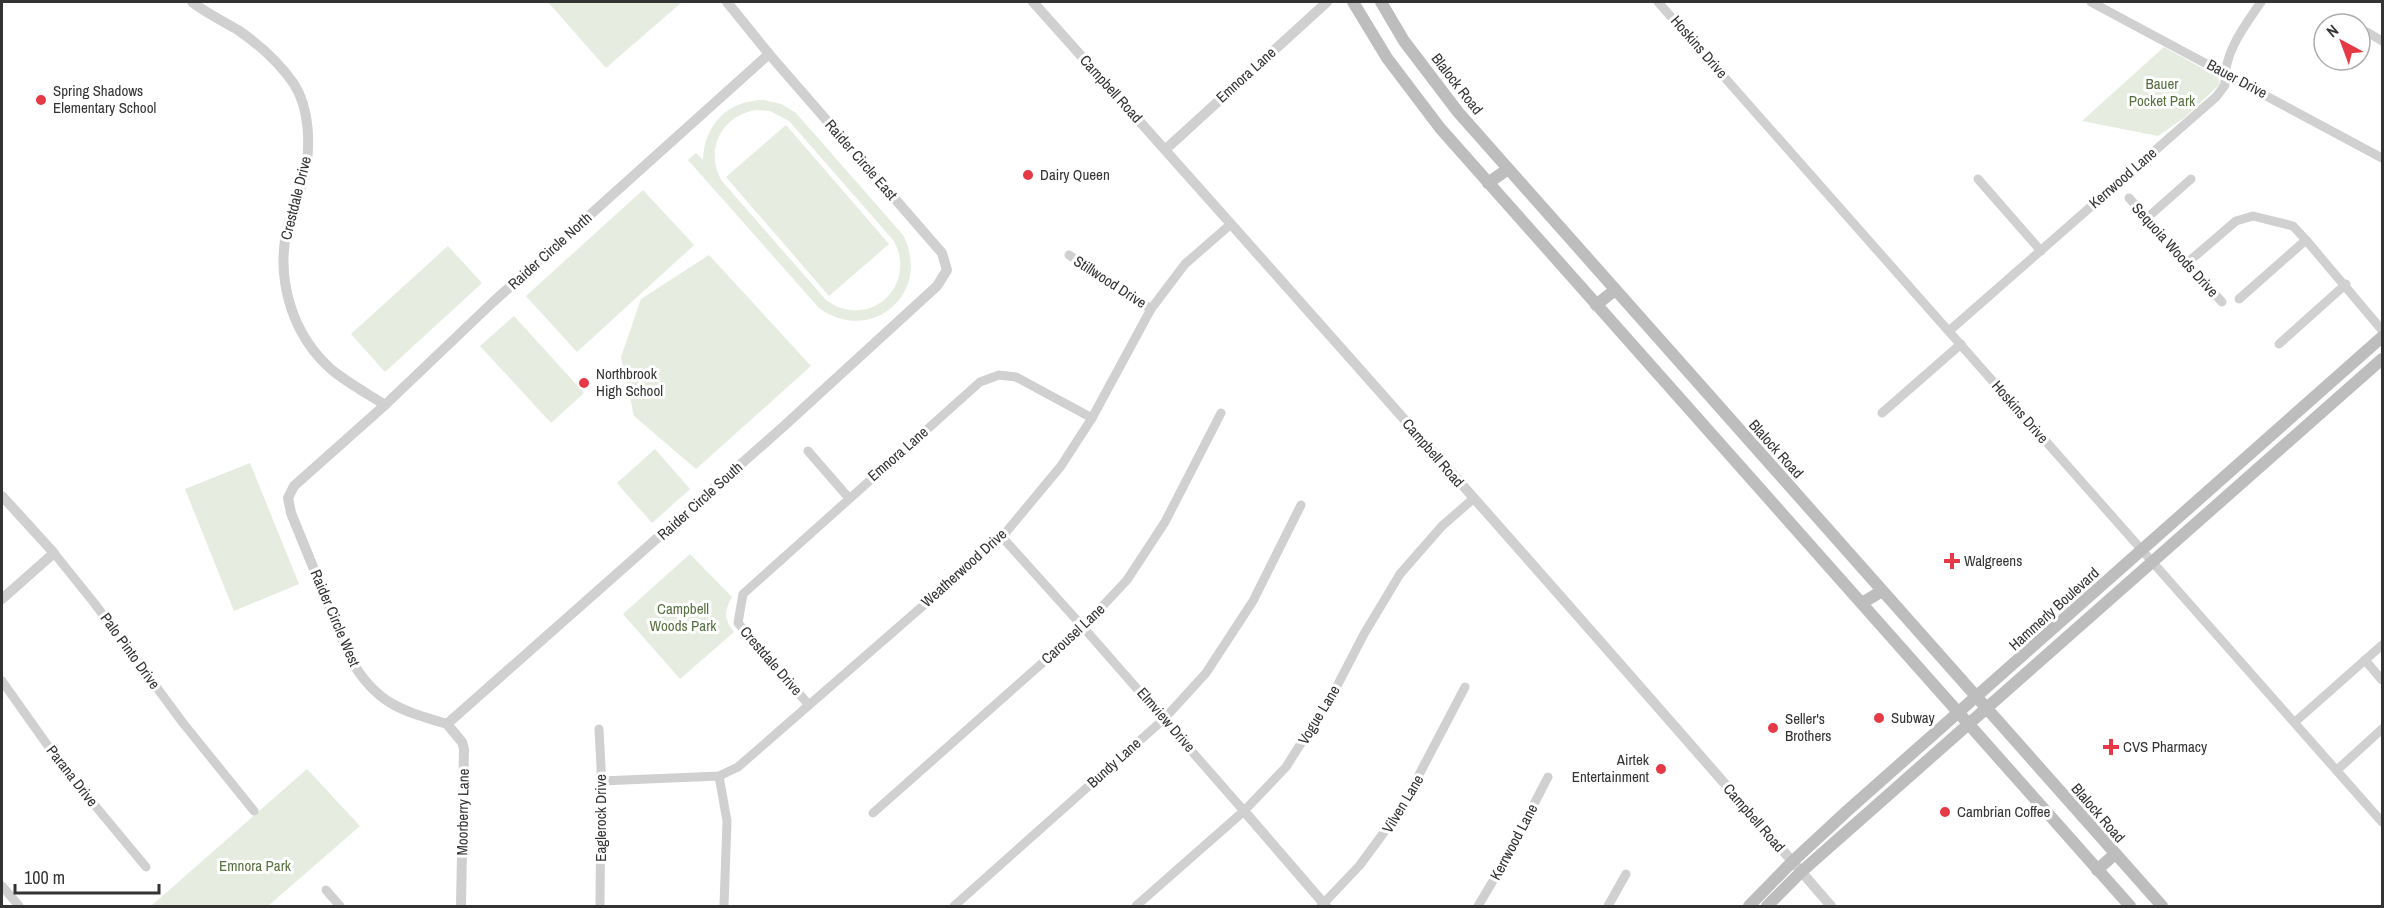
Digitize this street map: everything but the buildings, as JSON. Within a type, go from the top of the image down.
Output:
[{"type":"main road","points":[[1353,2],[1387,58],[1440,128],[2130,906]]},
{"type":"main road","name":"Blalock Road","points":[[1381,2],[1404,41],[1458,112],[2162,906]]},
{"type":"main road","points":[[1488,183],[1508,169]]},
{"type":"main road","points":[[1596,305],[1615,290]]},
{"type":"main road","name":"Hammerly Boulevard","points":[[1749,906],[1792,862],[2382,337]]},
{"type":"main road","name":"Hammerly Boulevard","points":[[1767,906],[1801,872],[2382,359]]},
{"type":"main road","points":[[1712,434],[1729,420]]},
{"type":"main road","points":[[2286,423],[2296,435]]},
{"type":"main road","points":[[1862,603],[1882,591]]},
{"type":"main road","points":[[2097,870],[2115,854]]},
{"type":"street","name":"Crestdale Drive","points":[[192,2],[240,31],[273,56],[295,86],[305,111],[308,151],[304,177],[286,231],[282,261],[290,311],[309,344],[332,370],[385,405]]},
{"type":"street","points":[[727,2],[769,54]]},
{"type":"street","name":"Campbell Road","points":[[1033,2],[1166,149],[1473,499],[1628,670],[1831,906]]},
{"type":"street","name":"Emnora Lane","points":[[1166,149],[1327,2]]},
{"type":"street","name":"Hoskins Drive","points":[[1658,2],[2382,822]]},
{"type":"street","name":"Bauer Drive","points":[[2091,2],[2382,158]]},
{"type":"street","name":"Kerrwood Lane","points":[[1949,331],[2216,97],[2225,85],[2226,60],[2240,33],[2261,2]]},
{"type":"street","name":"Raider Circle North","points":[[288,498],[294,486],[769,54]]},
{"type":"street","name":"Raider Circle East","points":[[769,54],[942,253],[947,270]]},
{"type":"street","points":[[1978,179],[2041,251]]},
{"type":"street","points":[[2147,218],[2191,179]]},
{"type":"street","name":"Sequoia Woods Drive","points":[[2129,198],[2222,302]]},
{"type":"street","points":[[2187,263],[2236,221],[2253,216],[2293,226],[2346,284],[2382,330]]},
{"type":"street","name":"Weatherwood Drive","points":[[601,781],[719,776],[738,767],[1002,537],[1061,466],[1092,418],[1150,309],[1185,264],[1231,224]]},
{"type":"street","points":[[2239,299],[2306,240]]},
{"type":"street","name":"Stillwood Drive","points":[[1069,255],[1150,309]]},
{"type":"street","name":"Raider Circle South","points":[[447,724],[784,426],[937,286],[947,270]]},
{"type":"street","points":[[2279,344],[2346,284]]},
{"type":"street","points":[[1882,413],[1960,344]]},
{"type":"street","name":"Emnora Lane","points":[[739,616],[743,594],[848,497],[980,382],[999,375],[1016,377],[1092,418]]},
{"type":"street","name":"Carousel Lane","points":[[873,813],[1083,627],[1127,580],[1165,522],[1221,413]]},
{"type":"street","points":[[807,451],[848,497]]},
{"type":"street","name":"Palo Pinto Drive","points":[[2,496],[54,553],[114,629],[183,723],[254,811]]},
{"type":"street","name":"Raider Circle West","points":[[288,498],[291,513],[327,602],[351,660],[363,681],[387,703],[447,724]]},
{"type":"street","name":"Vogue Lane","points":[[1136,906],[1244,811],[1286,767],[1316,722],[1364,633],[1400,574],[1442,526],[1473,499]]},
{"type":"street","name":"Bundy Lane","points":[[954,906],[1164,719],[1206,673],[1253,601],[1301,506]]},
{"type":"street","name":"Elmview Drive","points":[[1002,537],[1164,719],[1324,906]]},
{"type":"street","points":[[2,599],[54,553]]},
{"type":"street","name":"Crestdale Drive","points":[[739,616],[738,623],[808,704]]},
{"type":"street","points":[[2295,722],[2382,645]]},
{"type":"street","points":[[2366,660],[2382,680]]},
{"type":"street","name":"Parana Drive","points":[[2,681],[63,767],[146,867]]},
{"type":"street","name":"Vilven Lane","points":[[1324,906],[1360,865],[1401,809],[1465,687]]},
{"type":"street","name":"Moorberry Lane","points":[[447,724],[462,742],[464,749],[461,906]]},
{"type":"street","name":"Eaglerock Drive","points":[[599,729],[600,906]]},
{"type":"street","points":[[2337,770],[2382,729]]},
{"type":"street","points":[[719,776],[727,821],[724,906]]},
{"type":"street","name":"Kerrwood Lane","points":[[1478,906],[1503,864],[1548,777]]},
{"type":"street","points":[[1608,906],[1626,874]]},
{"type":"street","points":[[2,886],[19,906]]},
{"type":"street","points":[[326,890],[340,906]]},
{"type":"green space","points":[[548,2],[682,2],[606,68]]},
{"type":"green space","name":"Bauer Pocket Park","points":[[2164,47],[2218,77],[2220,84],[2184,118],[2158,136],[2082,121]]},
{"type":"green space","points":[[764,100],[781,104],[796,113],[903,235],[910,256],[910,276],[903,294],[892,307],[876,317],[858,321],[839,318],[819,308],[688,160],[696,153],[703,160],[708,136],[720,117],[739,104]],"holes":[[[756,110],[770,111],[789,121],[894,241],[900,258],[899,274],[894,288],[885,299],[872,307],[858,310],[842,308],[826,300],[721,180],[716,168],[715,157],[719,136],[725,127],[744,113]]]},
{"type":"green space","points":[[786,125],[889,244],[829,296],[726,177]]},
{"type":"green space","points":[[643,190],[694,245],[577,352],[526,296]]},
{"type":"green space","points":[[448,246],[482,283],[385,372],[351,334]]},
{"type":"green space","points":[[709,255],[811,366],[696,469],[634,416],[621,357],[641,299]]},
{"type":"green space","points":[[514,316],[584,393],[551,423],[480,346]]},
{"type":"green space","points":[[655,449],[690,489],[652,523],[617,483]]},
{"type":"green space","points":[[250,463],[299,584],[234,611],[185,489]]},
{"type":"green space","name":"Campbell Woods Park","points":[[690,554],[732,597],[726,615],[734,632],[680,679],[623,614]]},
{"type":"green space","name":"Emnora Park","points":[[307,769],[360,826],[268,906],[151,906]]},
{"type":"place","name":"Spring Shadows Elementary School","points":[[41,100]]},
{"type":"place","name":"Dairy Queen","points":[[1028,175]]},
{"type":"place","name":"Northbrook High School","points":[[584,383]]},
{"type":"place","name":"Walgreens","points":[[1952,561]]},
{"type":"place","name":"Subway","points":[[1879,718]]},
{"type":"place","name":"Seller's Brothers","points":[[1773,728]]},
{"type":"place","name":"CVS Pharmacy","points":[[2111,747]]},
{"type":"place","name":"Airtek Entertainment","points":[[1661,769]]},
{"type":"place","name":"Cambrian Coffee","points":[[1945,812]]}]
